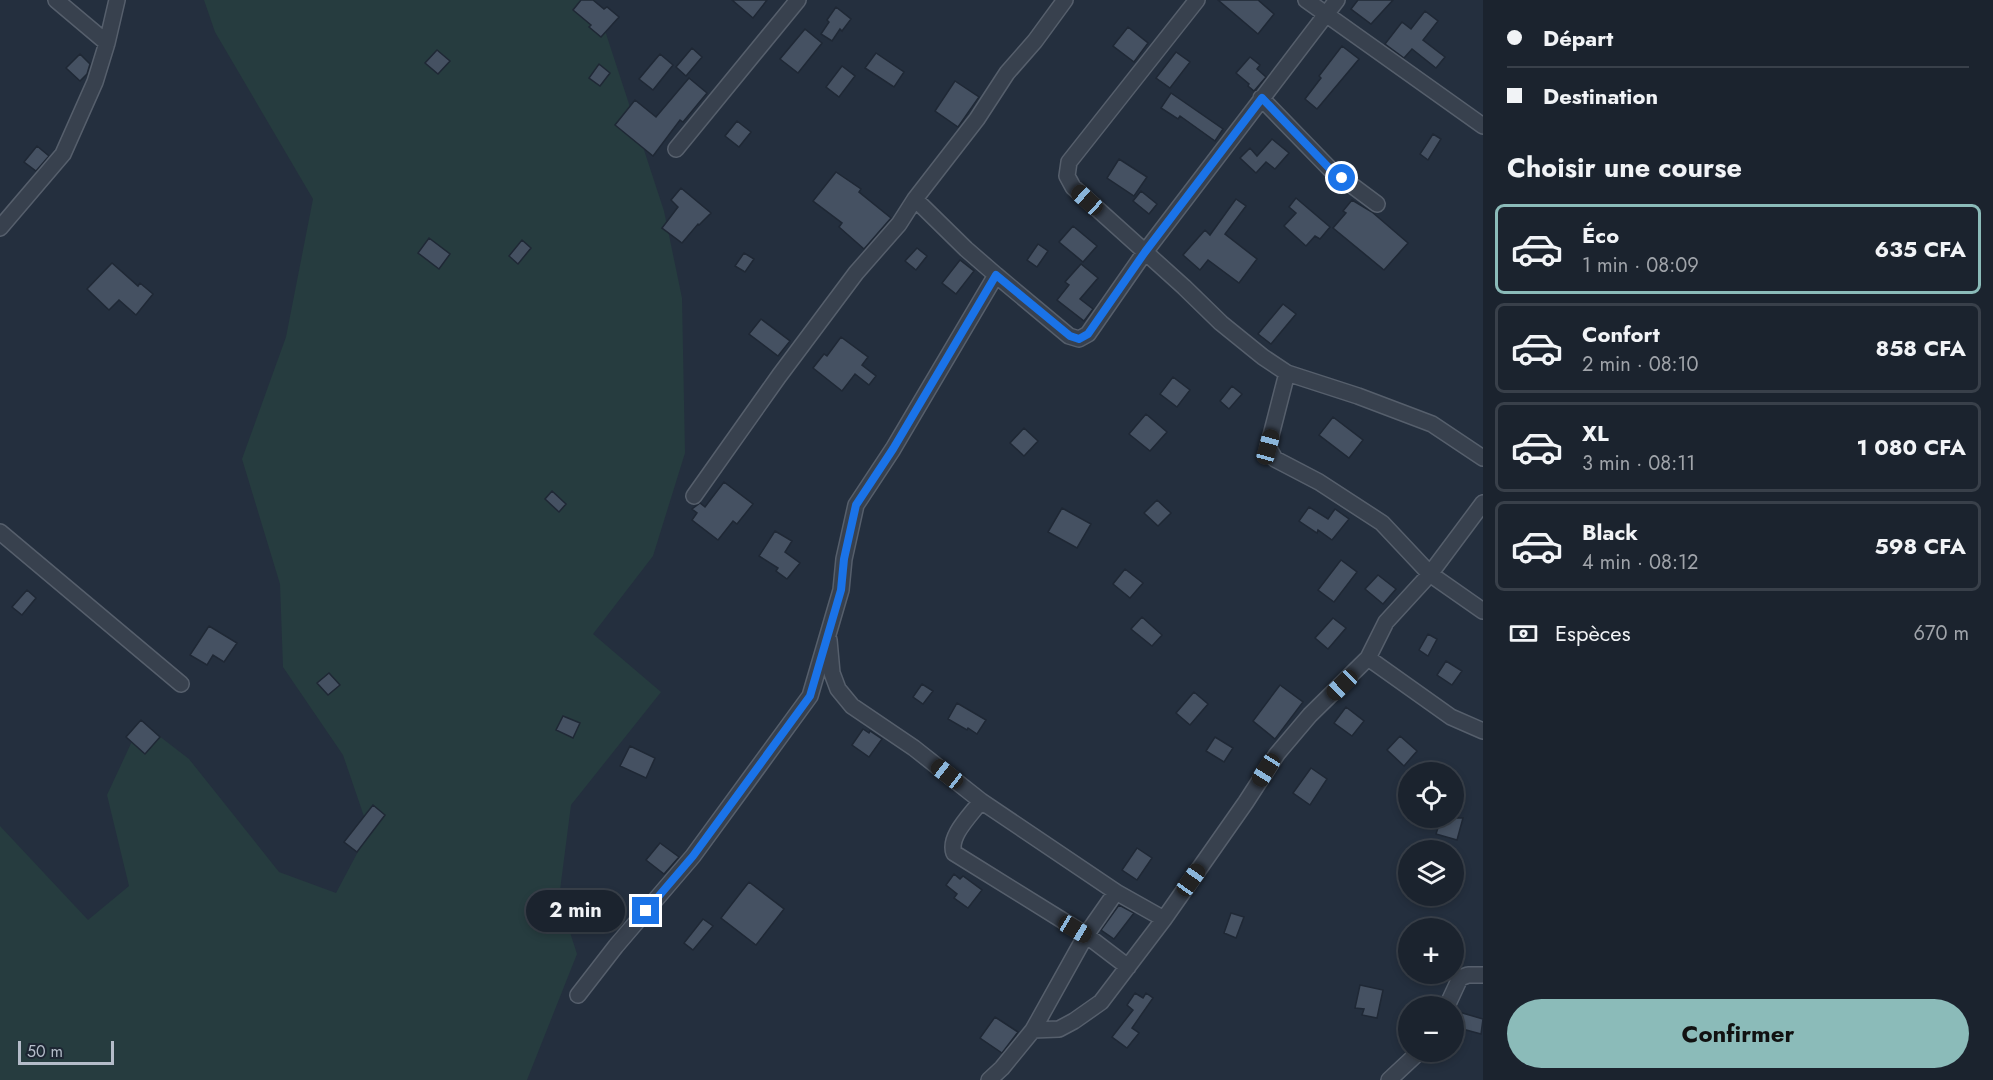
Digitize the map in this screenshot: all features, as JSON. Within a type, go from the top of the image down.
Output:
[{"type":"street","points":[[56,0],[107,43]]},
{"type":"street","points":[[0,228],[63,154],[96,82],[117,0]]},
{"type":"street","points":[[676,149],[798,0]]},
{"type":"street","points":[[694,496],[856,273],[899,224],[915,199],[946,161],[1008,74],[1065,0]]},
{"type":"street","points":[[1197,0],[1069,162],[1067,176],[1073,187],[1185,287],[1221,323],[1287,373],[1358,396],[1432,424],[1483,458]]},
{"type":"street","points":[[1306,0],[1483,126]]},
{"type":"street","points":[[915,199],[996,275],[1070,336],[1079,339],[1088,334],[1145,252],[1337,0]]},
{"type":"street","points":[[1262,98],[1330,169],[1377,204]]},
{"type":"street","points":[[578,995],[616,946],[693,856],[810,696],[841,590],[844,559],[856,505],[893,449],[996,275]]},
{"type":"street","points":[[1287,373],[1268,447],[1275,459],[1319,482],[1382,523],[1430,574],[1483,611]]},
{"type":"street","points":[[1033,1030],[1059,1029],[1101,1002],[1164,919],[1277,754],[1310,715],[1368,658],[1386,622],[1430,574],[1483,503]]},
{"type":"street","points":[[0,532],[181,684]]},
{"type":"street","points":[[828,631],[832,673],[838,689],[852,706],[914,748],[981,801],[1116,892],[1164,919]]},
{"type":"street","points":[[1368,658],[1451,717],[1483,731]]},
{"type":"street","points":[[981,801],[955,838],[952,846],[954,853],[1086,935],[1128,967]]},
{"type":"street","points":[[989,1080],[1002,1068],[1033,1030],[1086,935],[1116,892]]},
{"type":"street","points":[[1452,996],[1460,978],[1468,975],[1483,975]]},
{"type":"street","points":[[1389,1080],[1408,1062]]},
{"type":"green space","points":[[204,0],[595,0],[664,211],[682,298],[685,453],[653,556],[593,634],[661,692],[571,805],[559,898],[577,954],[527,1080],[0,1080],[0,826],[88,920],[129,886],[107,795],[141,722],[189,759],[279,872],[336,893],[369,831],[343,755],[283,667],[280,584],[242,459],[286,337],[313,199],[215,32]]},
{"type":"building","points":[[581,0],[593,0],[604,9],[607,7],[619,17],[601,37],[573,10]]},
{"type":"building","points":[[732,0],[767,0],[753,18]]},
{"type":"building","points":[[1218,0],[1258,0],[1274,14],[1258,34]]},
{"type":"building","points":[[1358,0],[1393,0],[1371,24],[1351,9]]},
{"type":"building","points":[[836,7],[851,19],[832,41],[821,34]]},
{"type":"building","points":[[1425,11],[1438,21],[1423,40],[1445,57],[1436,68],[1412,49],[1404,58],[1385,44],[1402,22],[1411,29]]},
{"type":"building","points":[[1128,27],[1148,43],[1134,62],[1113,46]]},
{"type":"building","points":[[805,29],[822,43],[798,73],[780,59]]},
{"type":"building","points":[[1342,46],[1359,59],[1317,109],[1305,99]]},
{"type":"building","points":[[692,48],[702,57],[686,76],[676,67]]},
{"type":"building","points":[[437,50],[450,61],[438,74],[425,63]]},
{"type":"building","points":[[1176,52],[1190,62],[1170,88],[1156,78]]},
{"type":"building","points":[[876,53],[904,72],[894,87],[865,68]]},
{"type":"building","points":[[80,54],[90,64],[87,74],[80,81],[66,68]]},
{"type":"building","points":[[660,54],[673,65],[653,90],[639,79]]},
{"type":"building","points":[[1250,57],[1260,65],[1257,69],[1266,77],[1254,91],[1236,73]]},
{"type":"building","points":[[599,64],[610,73],[600,86],[589,78]]},
{"type":"building","points":[[842,66],[855,76],[839,97],[826,87]]},
{"type":"building","points":[[689,78],[707,93],[683,122],[680,120],[653,156],[615,125],[635,100],[656,117]]},
{"type":"building","points":[[955,81],[979,97],[958,127],[935,111]]},
{"type":"building","points":[[1171,93],[1223,129],[1215,141],[1180,116],[1178,119],[1161,108]]},
{"type":"building","points":[[737,121],[751,132],[739,147],[725,136]]},
{"type":"building","points":[[1433,134],[1441,139],[1428,160],[1420,154]]},
{"type":"building","points":[[1272,139],[1289,153],[1275,169],[1266,162],[1256,173],[1240,158],[1250,148],[1257,156]]},
{"type":"building","points":[[37,146],[49,156],[36,171],[24,162]]},
{"type":"building","points":[[1119,159],[1147,177],[1134,196],[1107,178]]},
{"type":"building","points":[[836,172],[861,189],[859,192],[891,218],[864,249],[839,227],[842,223],[813,201]]},
{"type":"building","points":[[681,188],[711,213],[682,243],[662,228],[678,207],[671,200]]},
{"type":"building","points":[[1141,191],[1157,204],[1149,214],[1133,201]]},
{"type":"building","points":[[1296,198],[1330,227],[1320,239],[1315,236],[1306,246],[1284,226],[1296,213],[1289,207]]},
{"type":"building","points":[[1236,199],[1246,206],[1225,234],[1257,259],[1239,283],[1208,260],[1200,270],[1183,255],[1205,230],[1210,235]]},
{"type":"building","points":[[1352,200],[1372,212],[1408,243],[1384,270],[1333,228],[1346,213],[1343,211]]},
{"type":"building","points":[[1073,226],[1097,246],[1083,262],[1059,242]]},
{"type":"building","points":[[429,238],[450,254],[439,269],[418,253]]},
{"type":"building","points":[[522,240],[531,248],[518,264],[509,256]]},
{"type":"building","points":[[1038,244],[1048,251],[1037,267],[1027,260]]},
{"type":"building","points":[[917,248],[927,256],[916,270],[905,261]]},
{"type":"building","points":[[744,253],[754,259],[745,272],[735,266]]},
{"type":"building","points":[[960,260],[974,271],[956,294],[942,283]]},
{"type":"building","points":[[112,263],[138,286],[140,283],[153,294],[136,315],[119,300],[109,310],[87,289]]},
{"type":"building","points":[[1081,264],[1098,278],[1080,299],[1093,309],[1084,321],[1057,300],[1069,285],[1065,282]]},
{"type":"building","points":[[1283,304],[1296,314],[1271,344],[1258,334]]},
{"type":"building","points":[[761,319],[790,341],[778,356],[749,334]]},
{"type":"building","points":[[841,337],[868,357],[862,365],[876,376],[869,385],[855,374],[842,391],[813,368],[824,354],[827,356]]},
{"type":"building","points":[[1173,377],[1190,390],[1177,407],[1160,394]]},
{"type":"building","points":[[1232,386],[1242,394],[1229,409],[1220,401]]},
{"type":"building","points":[[1146,414],[1167,432],[1150,451],[1129,434]]},
{"type":"building","points":[[1333,417],[1363,440],[1349,458],[1319,435]]},
{"type":"building","points":[[1024,428],[1038,441],[1024,456],[1010,443]]},
{"type":"building","points":[[724,482],[753,504],[737,524],[733,521],[718,540],[692,520],[697,513],[692,509],[700,503],[705,507]]},
{"type":"building","points":[[552,491],[566,504],[559,512],[545,499]]},
{"type":"building","points":[[1157,500],[1171,513],[1158,526],[1144,513]]},
{"type":"building","points":[[1309,507],[1328,519],[1335,509],[1349,519],[1332,540],[1299,521]]},
{"type":"building","points":[[1062,508],[1091,524],[1077,548],[1048,532]]},
{"type":"building","points":[[775,531],[792,541],[785,552],[800,563],[787,579],[776,571],[778,568],[759,556]]},
{"type":"building","points":[[1341,560],[1357,572],[1334,602],[1318,590]]},
{"type":"building","points":[[1125,569],[1143,583],[1130,598],[1113,584]]},
{"type":"building","points":[[1378,575],[1396,589],[1383,604],[1365,589]]},
{"type":"building","points":[[27,590],[36,598],[22,615],[12,607]]},
{"type":"building","points":[[1142,617],[1162,635],[1152,646],[1131,629]]},
{"type":"building","points":[[1333,618],[1346,628],[1328,649],[1315,638]]},
{"type":"building","points":[[209,626],[237,643],[224,662],[213,655],[207,665],[190,655]]},
{"type":"building","points":[[1428,634],[1437,639],[1428,656],[1419,650]]},
{"type":"building","points":[[1446,661],[1462,671],[1452,685],[1437,675]]},
{"type":"building","points":[[329,673],[340,685],[328,695],[317,683]]},
{"type":"building","points":[[922,684],[933,691],[923,704],[913,697]]},
{"type":"building","points":[[1280,685],[1303,702],[1275,739],[1253,721]]},
{"type":"building","points":[[1194,692],[1208,704],[1190,725],[1176,713]]},
{"type":"building","points":[[957,703],[986,720],[977,734],[948,719]]},
{"type":"building","points":[[1346,707],[1364,721],[1352,736],[1334,723]]},
{"type":"building","points":[[563,716],[580,723],[573,738],[556,730]]},
{"type":"building","points":[[141,720],[160,737],[145,754],[126,737]]},
{"type":"building","points":[[863,729],[882,739],[869,757],[852,745]]},
{"type":"building","points":[[1400,736],[1417,751],[1407,762],[1400,762],[1387,750]]},
{"type":"building","points":[[1215,737],[1233,748],[1224,762],[1206,751]]},
{"type":"building","points":[[630,746],[655,758],[646,778],[620,766]]},
{"type":"building","points":[[1311,768],[1327,779],[1310,805],[1293,793]]},
{"type":"building","points":[[373,805],[385,815],[357,852],[344,842]]},
{"type":"building","points":[[1438,828],[1460,828],[1457,840],[1436,834]]},
{"type":"building","points":[[660,843],[679,857],[664,874],[646,860]]},
{"type":"building","points":[[1137,848],[1152,858],[1137,880],[1122,870]]},
{"type":"building","points":[[954,874],[960,879],[963,876],[982,890],[968,908],[954,898],[957,894],[946,885]]},
{"type":"building","points":[[749,882],[784,909],[756,945],[721,918]]},
{"type":"building","points":[[1119,905],[1134,913],[1114,939],[1101,930]]},
{"type":"building","points":[[1231,913],[1244,917],[1236,938],[1224,933]]},
{"type":"building","points":[[703,919],[713,926],[693,950],[684,943]]},
{"type":"building","points":[[1360,985],[1383,990],[1377,1018],[1362,1015],[1364,1009],[1355,1008]]},
{"type":"building","points":[[1135,993],[1143,998],[1146,993],[1153,998],[1132,1028],[1139,1033],[1127,1048],[1112,1037],[1133,1010],[1127,1005]]},
{"type":"building","points":[[1464,1013],[1483,1019],[1481,1034],[1464,1029]]},
{"type":"building","points":[[995,1017],[1018,1032],[1002,1053],[980,1038]]},
{"type":"route","points":[[646,911],[693,856],[810,696],[841,590],[844,559],[856,505],[893,449],[996,275],[1070,336],[1079,339],[1088,334],[1145,252],[1262,98],[1330,169],[1342,178]]}]
